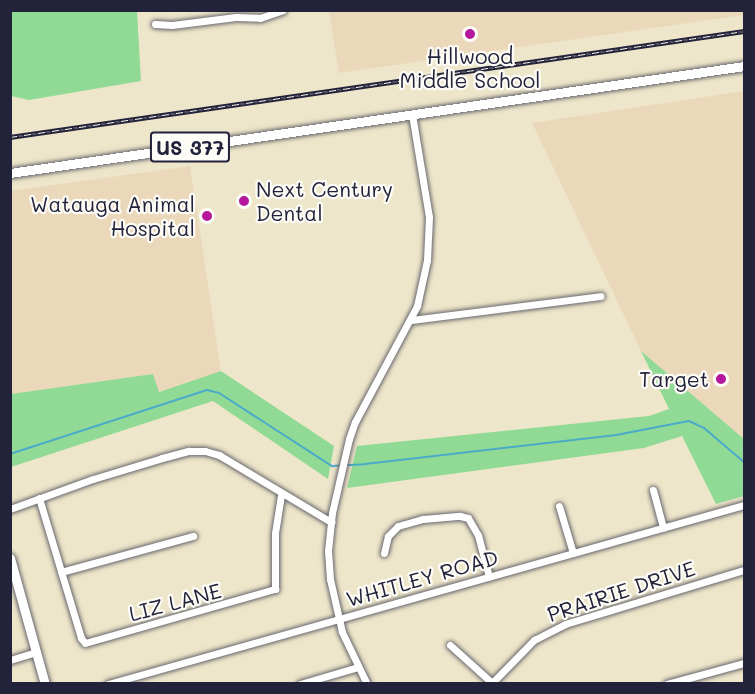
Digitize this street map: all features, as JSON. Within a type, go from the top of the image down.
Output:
[{"type":"main road","name":"US 377","points":[[10,173],[744,66]]},
{"type":"main road","points":[[10,558],[14,581],[45,684]]},
{"type":"street","points":[[155,24],[172,25],[236,17],[260,18],[284,10]]},
{"type":"street","points":[[367,684],[358,668],[339,619],[327,563],[331,522],[355,422],[417,306],[430,235],[412,114]]},
{"type":"street","points":[[411,320],[600,296]]},
{"type":"street","points":[[10,509],[189,451],[219,455],[331,522]]},
{"type":"street","points":[[653,490],[663,528]]},
{"type":"street","name":"LIZ LANE","points":[[61,572],[82,640],[85,643],[270,592],[276,587],[275,533],[281,494]]},
{"type":"street","points":[[39,498],[61,572],[193,536]]},
{"type":"street","name":"WHITLEY ROAD","points":[[108,684],[744,505]]},
{"type":"street","points":[[559,506],[573,553]]},
{"type":"street","points":[[384,553],[388,536],[398,526],[423,519],[460,516],[468,518],[478,535],[489,577]]},
{"type":"street","name":"PRAIRIE DRIVE","points":[[491,683],[534,640],[565,624],[744,570]]},
{"type":"street","points":[[450,645],[491,683]]},
{"type":"street","points":[[10,660],[36,652]]},
{"type":"street","points":[[667,684],[744,663]]},
{"type":"street","points":[[300,684],[358,668]]},
{"type":"shaded area","name":"Hillwood Middle School","points":[[744,10],[744,15],[339,73],[329,11]]},
{"type":"shaded area","points":[[744,91],[744,439],[641,351],[532,123]]},
{"type":"shaded area","points":[[190,166],[221,371],[158,392],[153,374],[11,394],[10,191]]},
{"type":"green space","points":[[11,10],[137,11],[141,81],[29,100],[11,96]]},
{"type":"green space","points":[[641,351],[744,439],[744,496],[716,504],[682,436],[644,448],[347,488],[357,446],[649,416],[669,409]]},
{"type":"green space","points":[[221,371],[334,446],[328,479],[213,401],[11,467],[11,394],[153,374],[159,392]]},
{"type":"waterway","points":[[10,454],[207,390],[219,393],[332,466],[616,435],[689,421],[704,428],[744,462]]},
{"type":"railway","points":[[10,137],[744,31]]},
{"type":"place","name":"Hillwood Middle School","points":[[470,34]]},
{"type":"place","name":"Next Century Dental","points":[[244,201]]},
{"type":"place","name":"Watauga Animal Hospital","points":[[207,216]]},
{"type":"place","name":"Target","points":[[721,379]]}]
